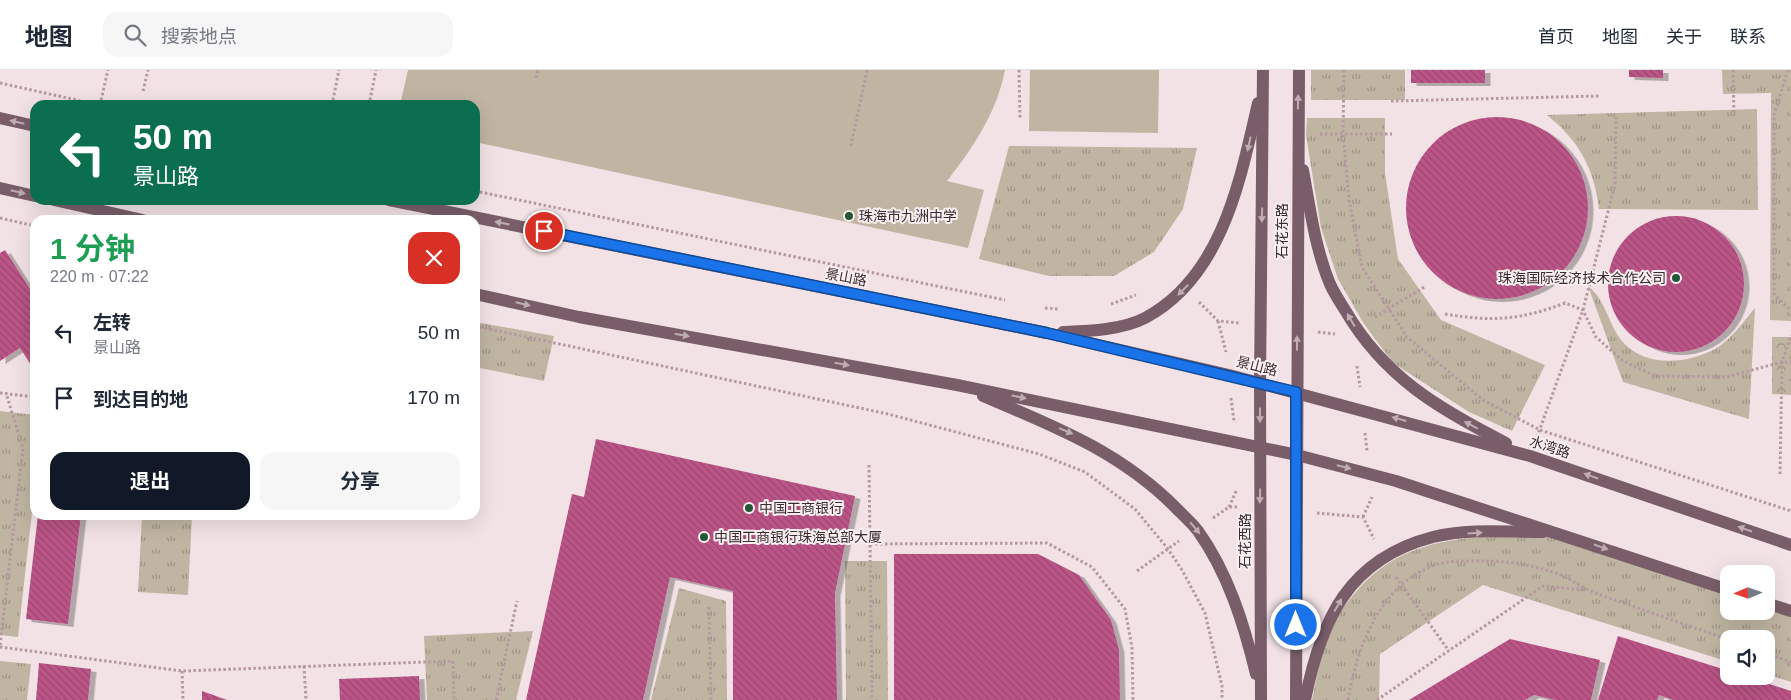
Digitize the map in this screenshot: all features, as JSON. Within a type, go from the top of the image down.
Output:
[{"type":"main road","name":"石花东路","points":[[1296,392],[1299,70]]},
{"type":"main road","name":"石花东路","points":[[1260,382],[1263,74]]},
{"type":"main road","points":[[1047,333],[1102,330],[1144,319],[1171,301],[1184,289],[1198,272],[1224,223],[1242,176],[1263,74]]},
{"type":"main road","points":[[0,118],[30,125]]},
{"type":"main road","points":[[1297,134],[1313,227],[1330,285],[1357,330],[1387,366],[1429,400],[1464,422],[1530,456]]},
{"type":"main road","points":[[0,188],[30,195]]},
{"type":"main road","points":[[76,205],[122,215]]},
{"type":"main road","name":"景山路","points":[[414,205],[463,215]]},
{"type":"main road","name":"景山路","points":[[480,218],[1047,333],[1296,392]]},
{"type":"main road","points":[[480,295],[579,317],[957,385],[1297,455],[1396,481],[1720,587]]},
{"type":"main road","name":"石花西路","points":[[1260,382],[1261,697]]},
{"type":"main road","points":[[957,385],[1078,436],[1162,493],[1197,529],[1218,566],[1245,628],[1261,697]]},
{"type":"main road","points":[[1296,392],[1296,700]]},
{"type":"main road","name":"水湾路","points":[[1296,392],[1530,456],[1791,544]]},
{"type":"main road","points":[[1305,700],[1311,668],[1325,629],[1342,598],[1367,568],[1382,557],[1434,537],[1474,532],[1555,532]]},
{"type":"main road","points":[[1775,606],[1791,611]]},
{"type":"path","points":[[101,100],[108,70]]},
{"type":"path","points":[[143,90],[148,70]]},
{"type":"path","points":[[333,100],[339,70]]},
{"type":"path","points":[[370,100],[376,70]]},
{"type":"path","points":[[536,78],[538,70]]},
{"type":"path","points":[[851,146],[867,70]]},
{"type":"path","points":[[1019,70],[1020,118]]},
{"type":"path","points":[[1344,70],[1343,134],[1349,200],[1362,267],[1407,337],[1483,400],[1540,430],[1791,511]]},
{"type":"path","points":[[1733,70],[1734,116]]},
{"type":"path","points":[[1788,70],[1774,115],[1774,294],[1791,311]]},
{"type":"path","points":[[0,83],[77,100]]},
{"type":"path","points":[[1391,100],[1600,96]]},
{"type":"path","points":[[1530,456],[1583,310],[1615,184],[1616,117]]},
{"type":"path","points":[[1297,134],[1392,134]]},
{"type":"path","points":[[480,191],[1009,300]]},
{"type":"path","points":[[0,218],[30,225]]},
{"type":"path","points":[[1106,306],[1143,293]]},
{"type":"path","points":[[1445,314],[1478,319],[1502,319],[1536,314],[1565,303],[1583,310],[1596,337],[1623,360],[1656,376],[1726,378],[1782,362],[1791,363]]},
{"type":"path","points":[[1038,306],[1064,310]]},
{"type":"path","points":[[1218,321],[1225,339],[1236,442]]},
{"type":"path","points":[[480,327],[888,414],[1039,454],[1085,472],[1135,509],[1168,549],[1182,570],[1205,613],[1222,686],[1222,700]]},
{"type":"path","points":[[1780,474],[1782,362],[1791,335]]},
{"type":"path","points":[[0,392],[30,396]]},
{"type":"path","points":[[6,393],[23,448],[0,646],[182,671],[453,661],[454,700]]},
{"type":"path","points":[[869,465],[872,700]]},
{"type":"path","points":[[1229,506],[1241,480]]},
{"type":"path","points":[[870,544],[1047,543],[1092,567],[1125,609],[1132,648],[1133,700]]},
{"type":"path","points":[[1348,700],[1354,668],[1363,640],[1377,614],[1409,580],[1435,565],[1464,561],[1494,561],[1527,566],[1566,577],[1588,590],[1720,637]]},
{"type":"path","points":[[1377,700],[1543,586],[1588,590]]},
{"type":"path","points":[[496,700],[517,601]]},
{"type":"path","points":[[710,607],[711,700]]},
{"type":"path","points":[[1775,656],[1791,662]]},
{"type":"path","points":[[304,666],[306,700]]},
{"type":"path","points":[[182,671],[183,700]]},
{"type":"green space","points":[[408,70],[1005,70],[996,100],[983,129],[947,181],[984,190],[968,248],[480,143],[480,100],[401,100]]},
{"type":"green space","points":[[1030,70],[1159,70],[1158,133],[1029,131]]},
{"type":"green space","points":[[1311,70],[1405,70],[1405,100],[1311,100]]},
{"type":"green space","points":[[1722,70],[1791,70],[1791,321],[1770,320],[1771,93],[1723,94]]},
{"type":"green space","points":[[1757,109],[1758,210],[1599,209],[1597,194],[1583,156],[1568,135],[1547,115]]},
{"type":"green space","points":[[1307,118],[1385,118],[1385,173],[1398,259],[1441,320],[1545,365],[1512,431],[1469,412],[1393,363],[1364,324],[1338,279],[1321,228],[1306,135]]},
{"type":"green space","points":[[1009,146],[1197,148],[1183,209],[1154,252],[1114,276],[1049,276],[979,259]]},
{"type":"green space","points":[[1588,286],[1599,298],[1617,334],[1631,350],[1642,356],[1667,361],[1692,358],[1715,349],[1732,336],[1755,308],[1749,419],[1623,382]]},
{"type":"green space","points":[[480,323],[554,336],[544,381],[480,368]]},
{"type":"green space","points":[[1772,337],[1791,337],[1791,395],[1772,394]]},
{"type":"green space","points":[[0,411],[30,414],[31,520],[18,637],[0,635]]},
{"type":"green space","points":[[142,520],[192,520],[188,595],[138,592]]},
{"type":"green space","points":[[1553,535],[1720,592],[1720,620],[1775,620],[1775,611],[1791,616],[1791,682],[1775,677],[1775,630],[1720,630],[1720,659],[1483,585],[1380,654],[1379,700],[1312,700],[1322,656],[1338,615],[1356,592],[1376,572],[1398,558],[1421,548],[1446,541],[1499,536]]},
{"type":"green space","points":[[845,561],[887,561],[888,700],[846,700]]},
{"type":"green space","points":[[679,588],[726,601],[727,700],[651,700]]},
{"type":"green space","points":[[533,631],[516,700],[427,700],[424,636]]},
{"type":"green space","points":[[0,661],[31,664],[27,700],[0,700]]},
{"type":"building","points":[[1411,70],[1485,70],[1485,83],[1411,83]]},
{"type":"building","points":[[1629,70],[1663,70],[1663,78],[1629,77]]},
{"type":"building","points":[[1506,117],[1515,118],[1540,127],[1562,143],[1578,165],[1587,190],[1587,226],[1578,251],[1562,273],[1540,289],[1524,295],[1506,299],[1488,299],[1479,298],[1454,289],[1439,279],[1426,266],[1416,251],[1407,226],[1406,199],[1407,190],[1416,165],[1426,150],[1439,137],[1454,127],[1479,118]]},
{"type":"building","name":"珠海国际经济技术合作公司","points":[[1676,216],[1702,221],[1714,227],[1724,236],[1733,246],[1739,258],[1744,284],[1739,310],[1733,322],[1724,332],[1714,341],[1702,347],[1676,352],[1650,347],[1638,341],[1628,332],[1619,322],[1613,310],[1608,284],[1613,258],[1619,246],[1628,236],[1638,227],[1650,221]]},
{"type":"building","points":[[5,250],[30,289],[30,363],[20,348],[0,361],[0,253]]},
{"type":"building","name":"中国工商银行珠海总部大厦","points":[[596,439],[855,496],[835,593],[837,700],[733,700],[733,591],[670,577],[643,700],[526,700],[572,494],[584,497]]},
{"type":"building","points":[[37,520],[80,520],[68,624],[26,619]]},
{"type":"building","points":[[894,554],[1038,554],[1079,575],[1111,620],[1119,650],[1120,700],[894,700]]},
{"type":"building","points":[[1618,636],[1720,668],[1720,685],[1773,685],[1791,691],[1791,700],[1673,700],[1659,695],[1657,700],[1598,700]]},
{"type":"building","points":[[1510,639],[1600,660],[1591,700],[1555,700],[1534,695],[1525,700],[1409,700]]},
{"type":"building","points":[[39,663],[91,669],[88,700],[36,700]]},
{"type":"building","points":[[419,676],[420,700],[340,700],[339,679]]},
{"type":"building","points":[[202,691],[227,700],[202,700]]},
{"type":"place","name":"珠海市九洲中学","points":[[849,216]]},
{"type":"place","name":"珠海国际经济技术合作公司","points":[[1676,278]]},
{"type":"place","name":"中国工商银行","points":[[749,508]]},
{"type":"place","name":"中国工商银行珠海总部大厦","points":[[704,537]]},
{"type":"route","points":[[544,231],[1047,333],[1296,392],[1296,625]]}]
